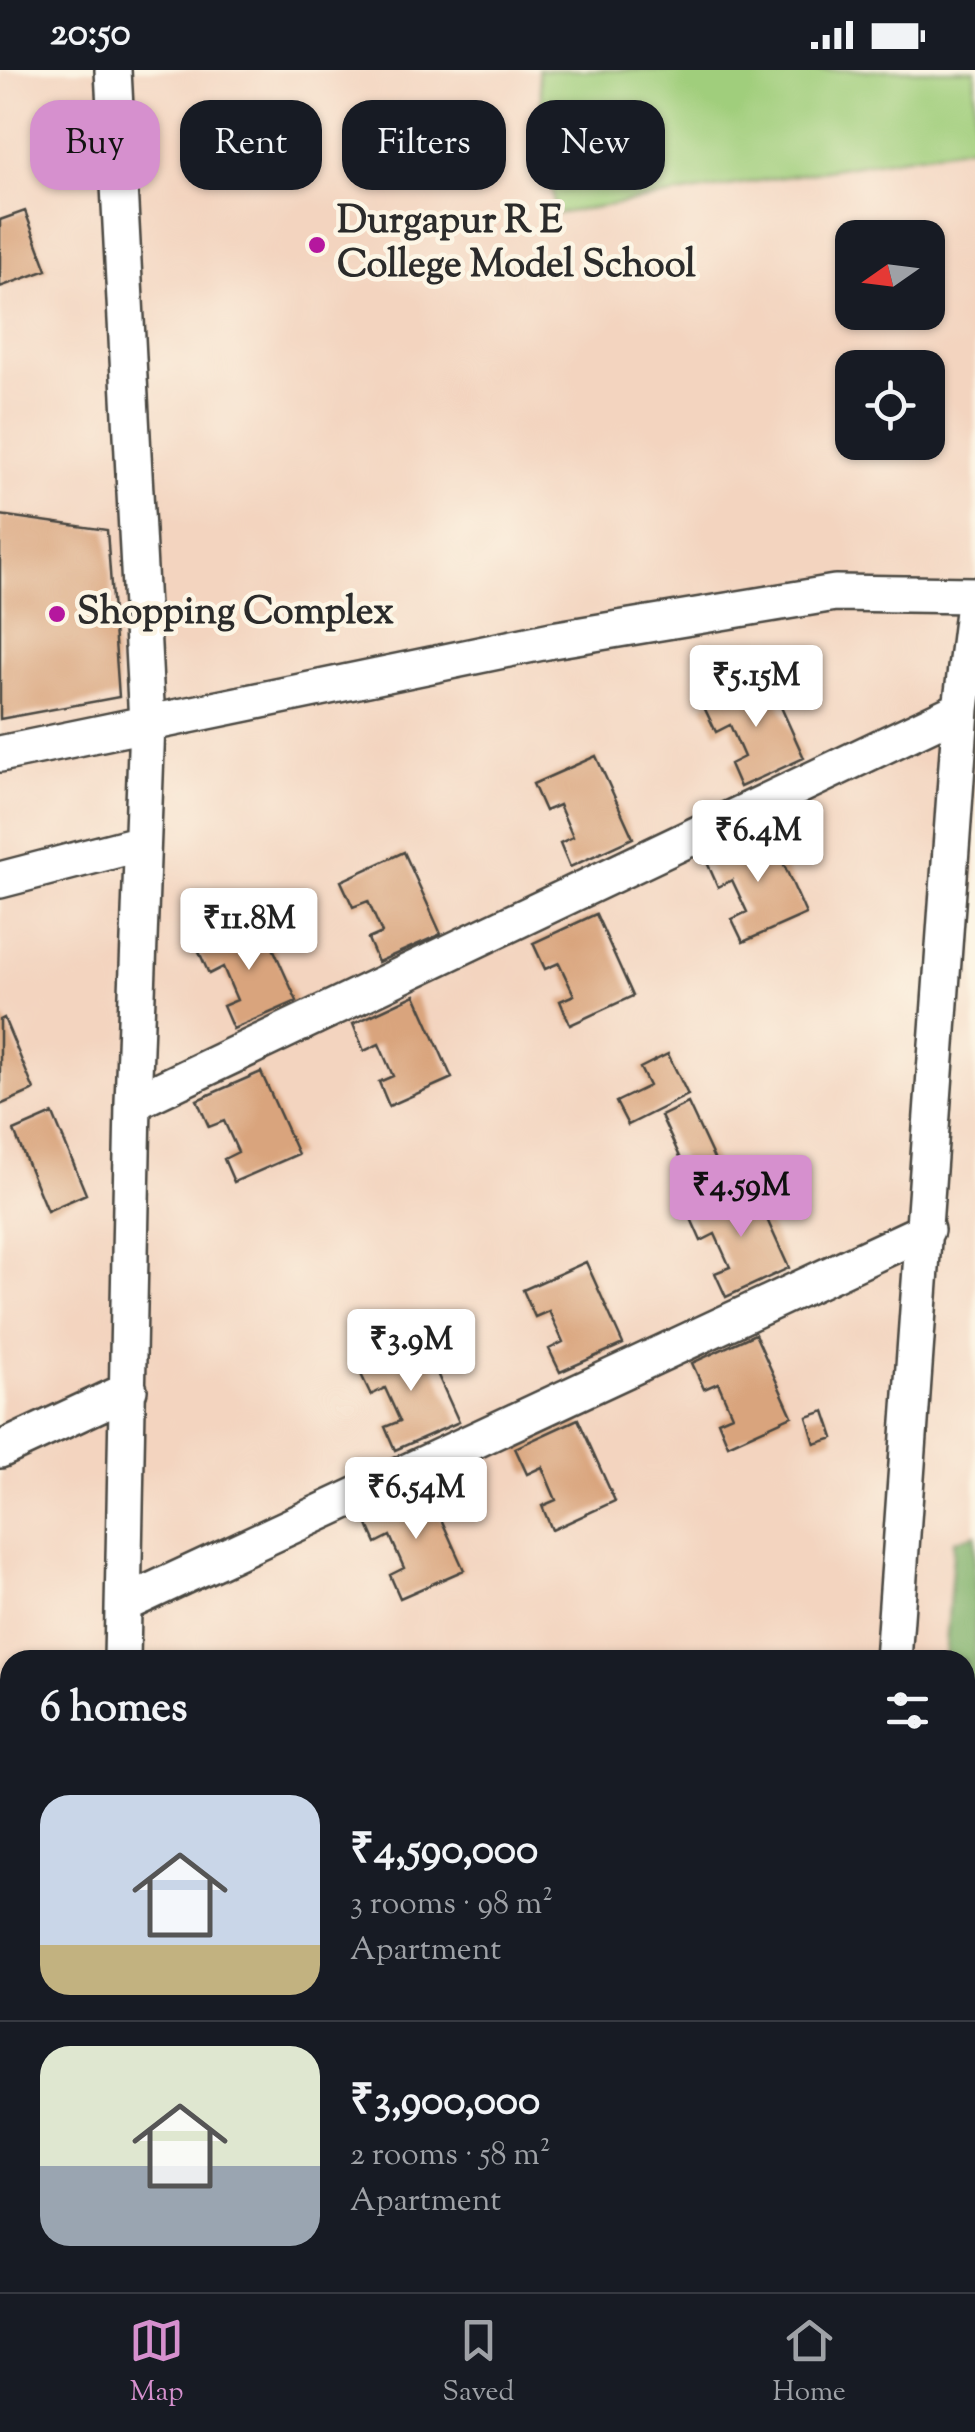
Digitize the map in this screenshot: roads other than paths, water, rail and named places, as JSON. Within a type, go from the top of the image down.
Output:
[{"type":"street","points":[[113,70],[147,724],[133,1102],[122,1650]]},
{"type":"street","points":[[0,754],[552,640],[835,594],[975,595],[961,709],[894,1650]]},
{"type":"street","points":[[133,1102],[961,709]]},
{"type":"street","points":[[0,880],[142,843]]},
{"type":"street","points":[[124,1604],[926,1230]]},
{"type":"street","points":[[0,1450],[129,1390]]},
{"type":"place","name":"Durgapur R E College Model School","points":[[317,245]]},
{"type":"place","name":"Shopping Complex","points":[[57,614]]}]
